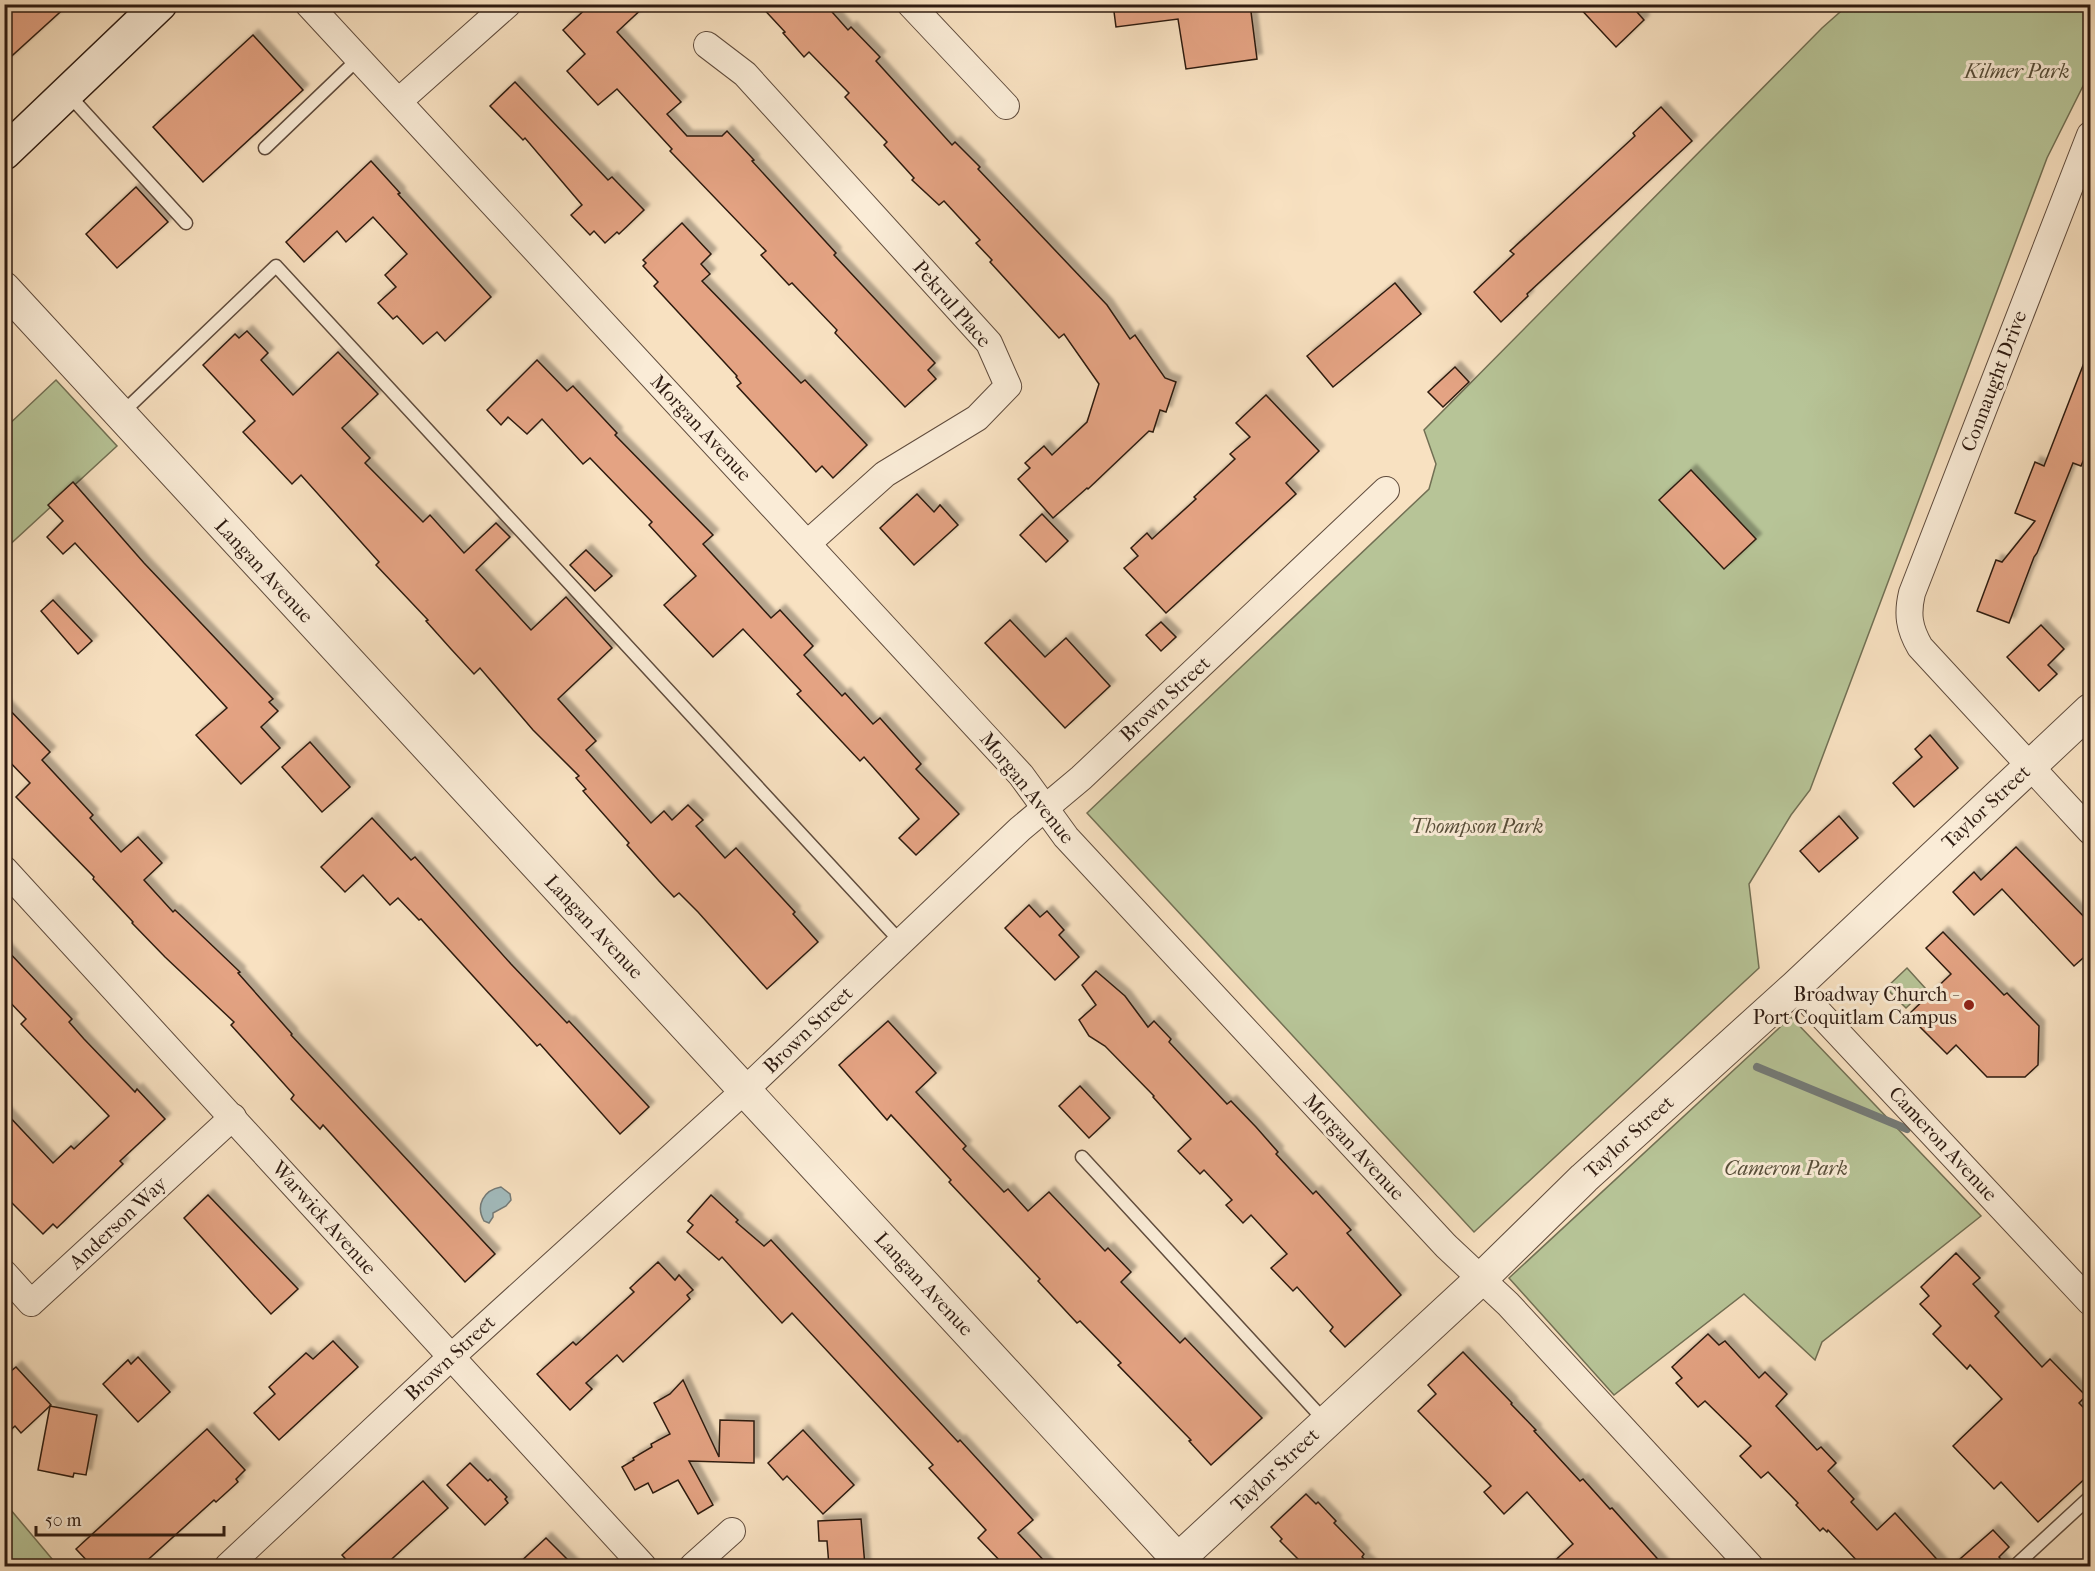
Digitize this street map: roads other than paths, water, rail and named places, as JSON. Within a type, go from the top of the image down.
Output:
[{"type":"main road","points":[[4,153],[160,4]]},
{"type":"street","name":"Morgan Avenue","points":[[308,4],[1021,775],[1066,837],[1082,855],[1446,1246],[1508,1304],[1750,1566]]},
{"type":"street","points":[[399,101],[508,4]]},
{"type":"street","points":[[910,4],[1006,106]]},
{"type":"street","name":"Pekrul Place","points":[[707,45],[745,75],[989,343],[1008,386],[977,418],[885,474],[807,543]]},
{"type":"street","name":"Connaught Drive","points":[[2030,766],[1920,647],[1911,629],[1908,610],[1912,593],[2091,135]]},
{"type":"street","name":"Langan Avenue","points":[[4,288],[745,1090],[1178,1564]]},
{"type":"street","name":"Brown Street","points":[[228,1566],[450,1358],[745,1090],[900,941],[1081,778],[1386,490]]},
{"type":"street","name":"Taylor Street","points":[[1178,1564],[1326,1422],[1481,1279],[1584,1178],[1795,987],[2091,710]]},
{"type":"street","points":[[2030,766],[2091,831]]},
{"type":"street","name":"Warwick Avenue","points":[[4,869],[233,1116],[450,1358],[643,1566]]},
{"type":"street","name":"Cameron Avenue","points":[[1795,987],[2091,1302]]},
{"type":"street","name":"Anderson Way","points":[[4,1273],[31,1303],[233,1116]]},
{"type":"street","points":[[693,1566],[732,1531]]},
{"type":"lane","points":[[265,148],[359,58]]},
{"type":"lane","points":[[66,92],[186,223]]},
{"type":"lane","points":[[120,415],[276,266],[900,941]]},
{"type":"lane","points":[[1082,1157],[1326,1422]]},
{"type":"lane","points":[[2015,1566],[2091,1497]]},
{"type":"water","points":[[501,1187],[510,1194],[511,1200],[506,1206],[493,1213],[489,1223],[484,1221],[480,1209],[483,1199],[490,1191]]},
{"type":"waterway","points":[[1757,1067],[1907,1129]]},
{"type":"place","name":"Broadway Church - Port Coquitlam Campus","points":[[1969,1005]]},
{"type":"park label","name":"Kilmer Park","points":[[2017,71]]},
{"type":"park label","name":"Thompson Park","points":[[1477,826]]},
{"type":"park label","name":"Cameron Park","points":[[1786,1168]]}]
